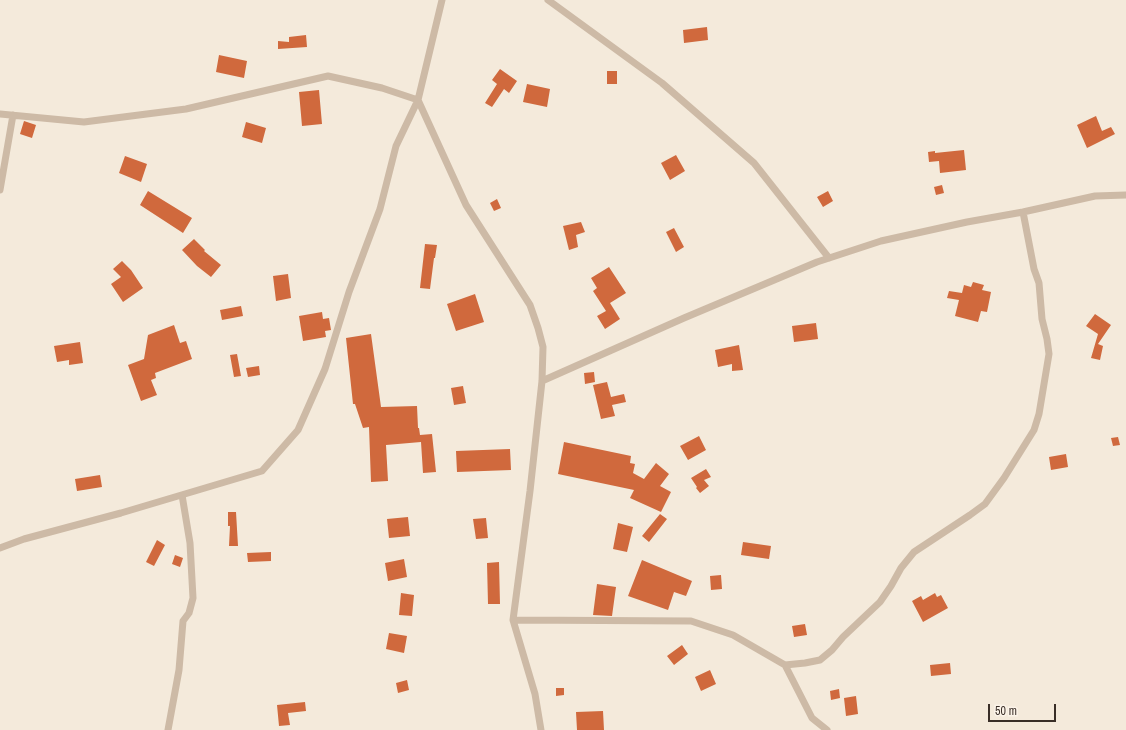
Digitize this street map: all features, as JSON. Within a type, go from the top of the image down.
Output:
[{"type":"street","points":[[0,548],[24,539],[121,513],[262,471],[298,430],[325,369],[349,292],[380,209],[396,146],[418,100],[442,0]]},
{"type":"street","points":[[548,0],[662,83],[754,163],[829,258]]},
{"type":"street","points":[[0,114],[84,122],[186,109],[328,76],[382,88],[418,100],[466,205],[530,305],[538,328],[542,347],[542,381],[530,491],[513,620],[535,694],[541,730]]},
{"type":"street","points":[[0,190],[13,115]]},
{"type":"street","points":[[542,381],[692,315],[829,258],[881,241],[1096,196],[1126,195]]},
{"type":"street","points":[[785,665],[820,660],[832,650],[843,637],[880,602],[901,568],[914,552],[985,504],[1004,478],[1034,430],[1039,414],[1049,354],[1042,319],[1039,283],[1034,269],[1023,212]]},
{"type":"street","points":[[168,730],[179,670],[183,622],[189,614],[193,598],[190,543],[182,495]]},
{"type":"street","points":[[513,620],[691,621],[733,635],[785,665],[812,718],[827,730]]},
{"type":"building","points":[[707,27],[708,40],[684,43],[683,30]]},
{"type":"building","points":[[306,35],[307,47],[278,49],[278,41],[289,42],[289,37]]},
{"type":"building","points":[[219,55],[247,61],[244,78],[216,72]]},
{"type":"building","points":[[500,69],[517,81],[509,93],[504,89],[492,107],[485,103],[497,84],[492,80]]},
{"type":"building","points":[[607,71],[617,71],[617,84],[607,84]]},
{"type":"building","points":[[527,84],[550,89],[547,107],[523,102]]},
{"type":"building","points":[[319,90],[322,124],[302,126],[299,92]]},
{"type":"building","points":[[1096,116],[1102,131],[1111,127],[1115,134],[1087,148],[1077,125]]},
{"type":"building","points":[[24,121],[36,125],[32,138],[20,134]]},
{"type":"building","points":[[246,122],[266,128],[262,143],[242,137]]},
{"type":"building","points":[[964,150],[966,170],[940,173],[939,161],[929,162],[928,152],[935,151],[935,153]]},
{"type":"building","points":[[676,155],[685,171],[670,180],[661,163]]},
{"type":"building","points":[[125,156],[147,164],[141,182],[119,173]]},
{"type":"building","points":[[942,185],[944,193],[936,195],[934,187]]},
{"type":"building","points":[[148,191],[192,218],[183,233],[140,205]]},
{"type":"building","points":[[828,191],[833,201],[823,207],[817,197]]},
{"type":"building","points":[[497,199],[501,208],[494,211],[490,203]]},
{"type":"building","points":[[581,222],[585,232],[576,235],[578,247],[569,250],[563,226]]},
{"type":"building","points":[[674,228],[684,247],[676,252],[666,232]]},
{"type":"building","points":[[194,239],[205,250],[204,251],[221,265],[211,277],[197,266],[182,250]]},
{"type":"building","points":[[425,244],[437,245],[430,289],[420,288]]},
{"type":"building","points":[[122,261],[131,270],[143,288],[123,302],[111,284],[121,277],[113,269]]},
{"type":"building","points":[[609,267],[626,293],[610,303],[620,319],[605,329],[597,316],[606,311],[593,291],[597,288],[591,278]]},
{"type":"building","points":[[288,274],[291,298],[276,301],[273,276]]},
{"type":"building","points":[[973,282],[984,285],[982,290],[991,292],[987,312],[981,311],[978,322],[955,316],[959,300],[947,298],[949,291],[962,293],[964,285],[971,287]]},
{"type":"building","points":[[475,294],[484,322],[456,331],[447,304]]},
{"type":"building","points":[[241,306],[243,316],[222,320],[220,310]]},
{"type":"building","points":[[322,312],[323,319],[329,318],[331,330],[325,331],[326,337],[303,341],[299,316]]},
{"type":"building","points":[[1095,314],[1111,325],[1098,344],[1103,346],[1100,360],[1091,358],[1098,334],[1086,326]]},
{"type":"building","points":[[816,323],[818,339],[794,342],[792,326]]},
{"type":"building","points":[[174,325],[180,343],[186,341],[192,359],[155,373],[156,378],[151,380],[157,395],[141,401],[128,365],[144,359],[148,335]]},
{"type":"building","points":[[371,334],[381,407],[417,406],[418,428],[420,435],[432,434],[436,472],[423,473],[421,442],[386,445],[388,481],[371,482],[369,427],[363,428],[355,404],[353,404],[346,338]]},
{"type":"building","points":[[80,342],[83,363],[69,365],[69,360],[57,362],[54,346]]},
{"type":"building","points":[[739,345],[743,370],[732,371],[732,364],[718,367],[715,350]]},
{"type":"building","points":[[237,354],[241,376],[234,377],[230,355]]},
{"type":"building","points":[[259,366],[260,375],[248,377],[246,368]]},
{"type":"building","points":[[594,372],[595,382],[585,384],[584,373]]},
{"type":"building","points":[[607,382],[611,397],[624,394],[626,402],[612,405],[615,416],[601,419],[593,385]]},
{"type":"building","points":[[463,386],[466,403],[454,405],[451,388]]},
{"type":"building","points":[[699,436],[706,450],[688,460],[680,446]]},
{"type":"building","points":[[1118,437],[1120,445],[1113,446],[1111,438]]},
{"type":"building","points":[[564,442],[631,456],[630,463],[635,464],[633,473],[644,479],[656,463],[669,474],[660,486],[671,492],[661,512],[630,498],[634,490],[558,474]]},
{"type":"building","points":[[510,449],[511,470],[457,472],[456,451]]},
{"type":"building","points":[[1066,454],[1068,467],[1051,470],[1049,457]]},
{"type":"building","points":[[706,469],[711,477],[704,480],[709,486],[700,493],[691,478]]},
{"type":"building","points":[[100,475],[102,487],[77,491],[75,479]]},
{"type":"building","points":[[228,512],[236,512],[238,546],[229,546],[230,526],[228,526]]},
{"type":"building","points":[[660,514],[667,519],[649,542],[642,536]]},
{"type":"building","points":[[408,517],[410,536],[389,538],[387,519]]},
{"type":"building","points":[[486,518],[488,538],[476,539],[473,519]]},
{"type":"building","points":[[618,523],[633,527],[627,552],[613,549]]},
{"type":"building","points":[[157,540],[165,545],[154,566],[146,562]]},
{"type":"building","points":[[743,542],[771,546],[769,559],[741,555]]},
{"type":"building","points":[[271,552],[271,561],[248,562],[247,553]]},
{"type":"building","points":[[175,555],[183,558],[180,567],[172,564]]},
{"type":"building","points":[[404,559],[407,577],[388,581],[385,563]]},
{"type":"building","points":[[642,560],[692,581],[686,596],[674,592],[668,610],[628,596]]},
{"type":"building","points":[[499,562],[500,604],[488,604],[487,563]]},
{"type":"building","points":[[721,575],[722,589],[711,590],[710,576]]},
{"type":"building","points":[[597,584],[616,587],[612,616],[593,615]]},
{"type":"building","points":[[401,593],[414,595],[412,616],[399,615]]},
{"type":"building","points":[[935,593],[937,597],[941,595],[948,608],[923,622],[912,601],[921,596],[923,600]]},
{"type":"building","points":[[805,624],[807,635],[794,637],[792,626]]},
{"type":"building","points":[[389,633],[407,636],[404,653],[386,649]]},
{"type":"building","points":[[682,645],[688,654],[674,665],[667,656]]},
{"type":"building","points":[[950,663],[951,674],[931,676],[930,665]]},
{"type":"building","points":[[710,670],[716,684],[701,691],[695,677]]},
{"type":"building","points":[[407,680],[409,690],[398,693],[396,683]]},
{"type":"building","points":[[556,688],[564,688],[564,695],[556,696]]},
{"type":"building","points":[[839,689],[840,698],[831,700],[830,691]]},
{"type":"building","points":[[856,696],[858,714],[846,716],[844,698]]},
{"type":"building","points":[[305,702],[306,711],[288,713],[290,725],[279,726],[277,705]]},
{"type":"building","points":[[603,711],[604,730],[577,730],[576,712]]}]
